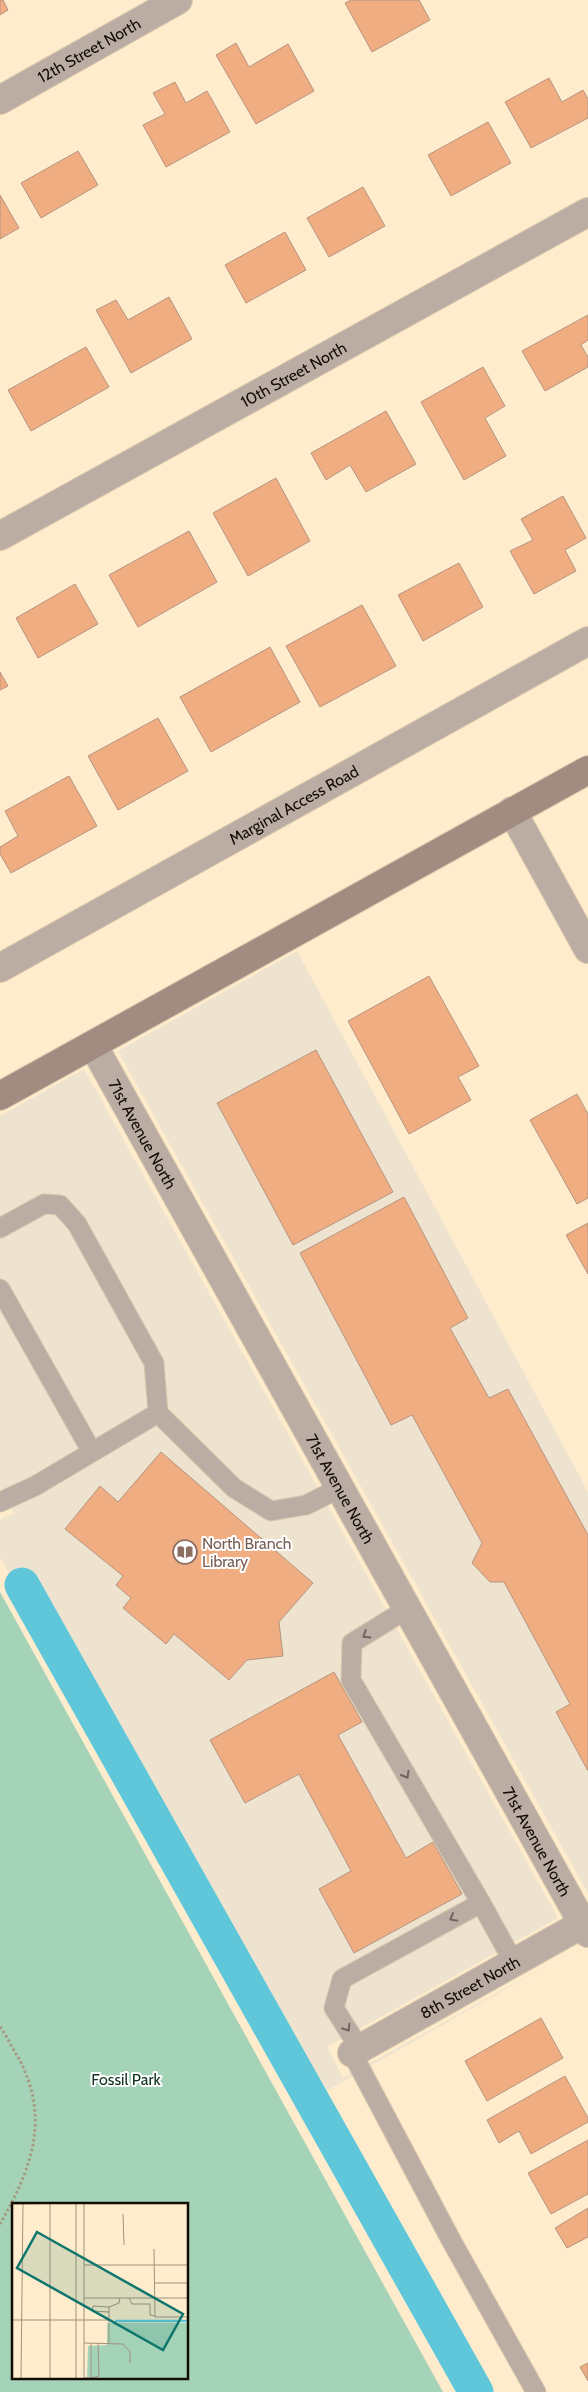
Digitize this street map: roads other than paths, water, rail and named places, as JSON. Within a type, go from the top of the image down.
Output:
[{"type":"main road","points":[[0,1096],[588,770]]},
{"type":"street","name":"12th Street North","points":[[0,100],[178,0]]},
{"type":"street","name":"10th Street North","points":[[0,536],[588,212]]},
{"type":"street","name":"Marginal Access Road","points":[[0,968],[588,641]]},
{"type":"street","points":[[512,812],[588,949]]},
{"type":"street","name":"71st Avenue North","points":[[93,1045],[586,1926]]},
{"type":"street","name":"8th Street North","points":[[356,2051],[514,1963],[586,1926]]},
{"type":"lane","points":[[0,1228],[44,1204],[60,1205],[78,1224],[154,1363],[158,1413],[234,1488],[271,1511],[306,1505],[340,1488]]},
{"type":"lane","points":[[0,1289],[92,1452]]},
{"type":"lane","points":[[0,1502],[35,1486],[158,1413]]},
{"type":"lane","points":[[407,1609],[352,1643],[351,1680],[514,1963]]},
{"type":"lane","points":[[481,1903],[342,1979],[334,2008],[451,2240],[536,2392]]},
{"type":"waterway","points":[[22,1585],[476,2392]]},
{"type":"place","name":"North Branch Library","points":[[185,1552]]},
{"type":"park label","name":"Fossil Park","points":[[126,2079]]}]
